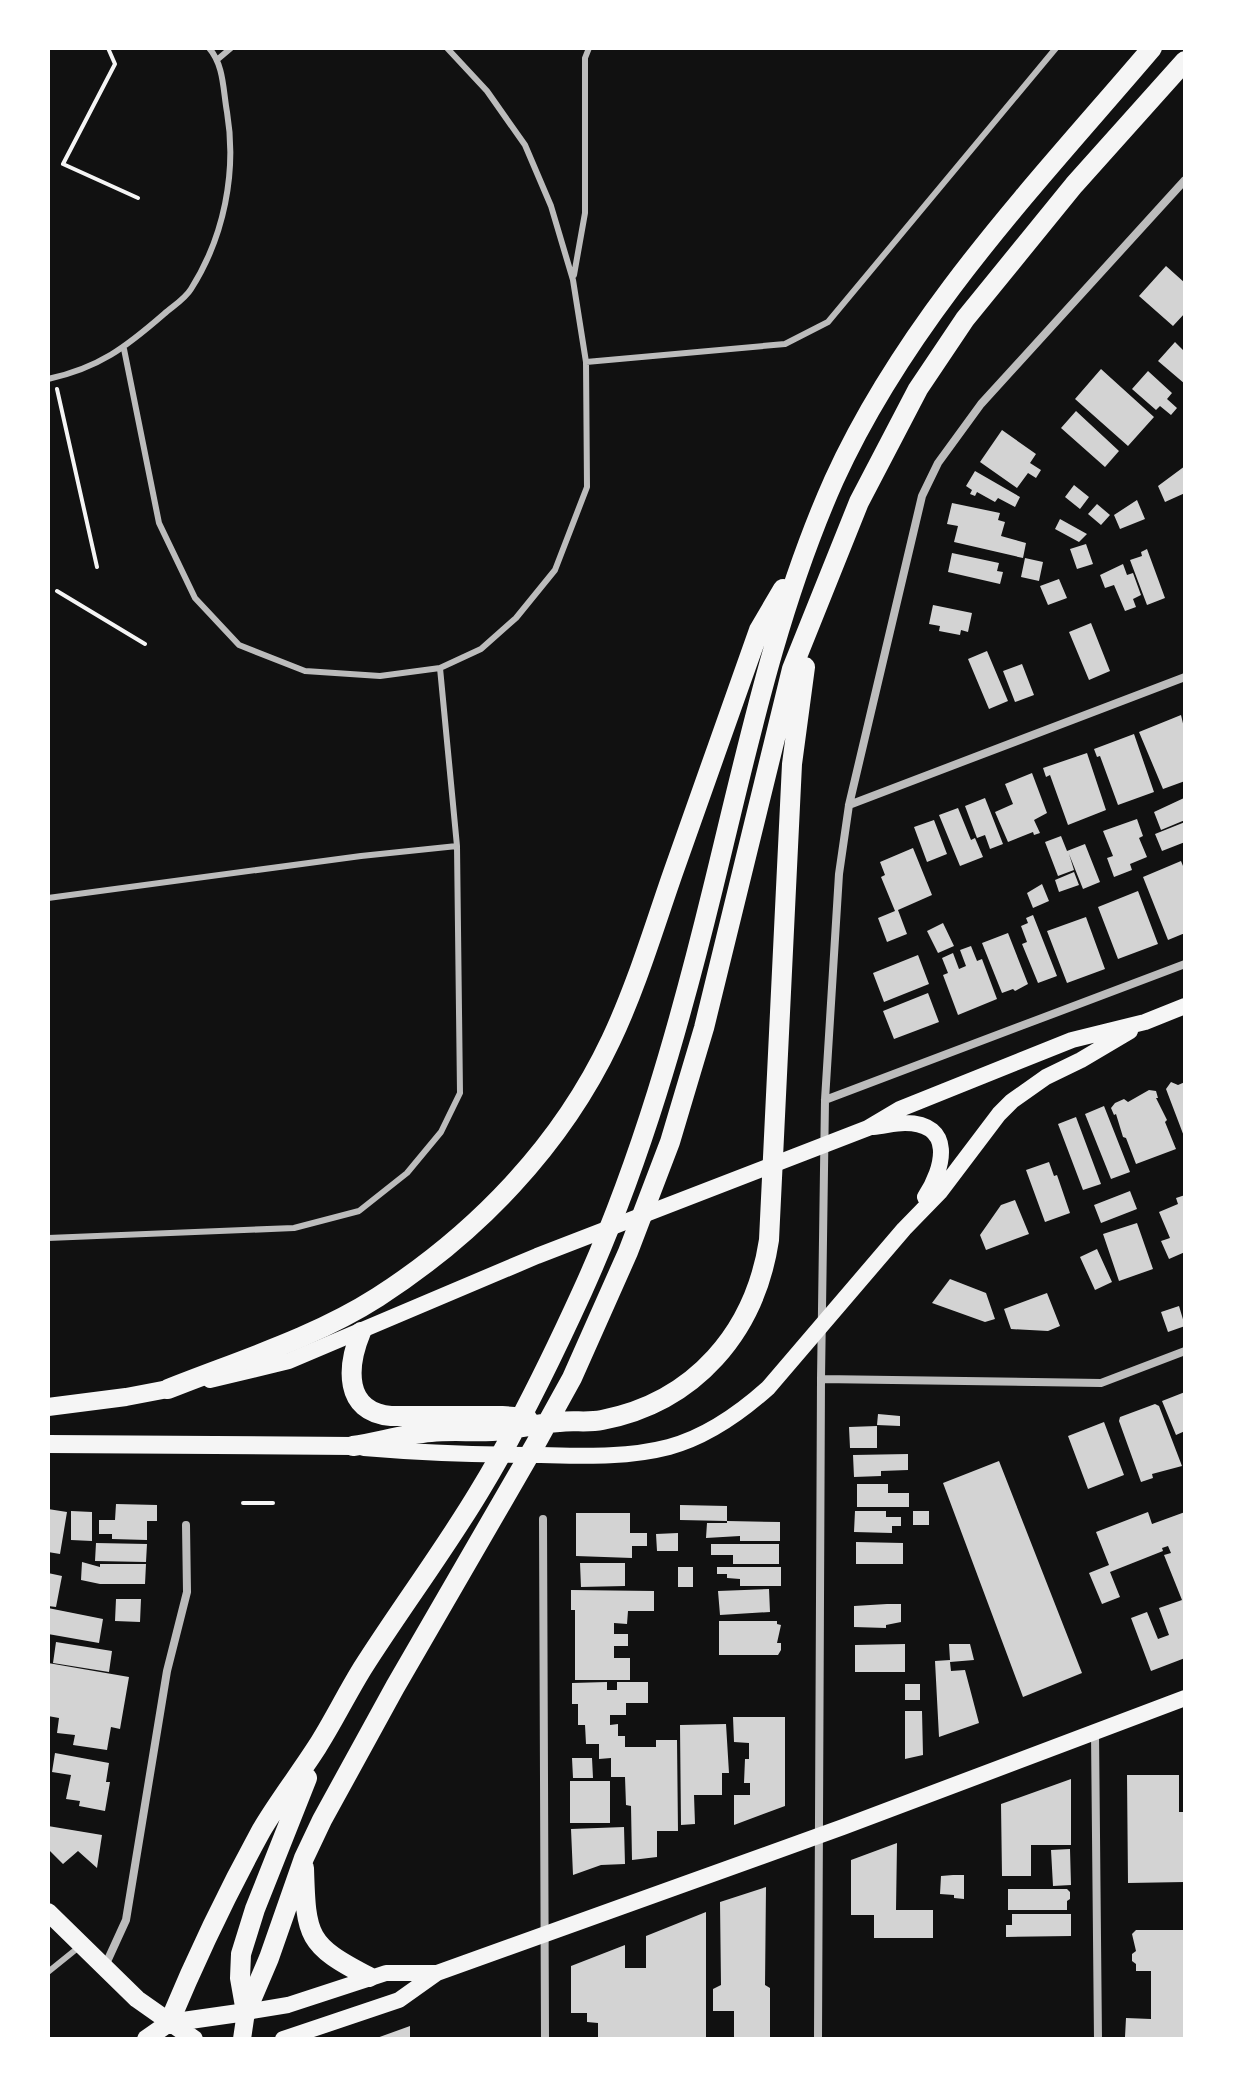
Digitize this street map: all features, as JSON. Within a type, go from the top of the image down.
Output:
[{"type":"highway","points":[[169,2023],[185,1984],[263,1828],[319,1744],[361,1671],[480,1491],[541,1377],[615,1216],[645,1136],[670,1055],[754,719],[803,555],[836,477],[855,439],[921,329],[1000,228],[1152,48]]},
{"type":"highway","points":[[246,2012],[269,1958],[304,1858],[362,1746],[572,1378],[628,1252],[686,1090],[792,669],[878,462],[918,389],[1018,252],[1185,61]]},
{"type":"highway","points":[[168,1389],[288,1341],[377,1297],[483,1215],[547,1145],[582,1094],[621,1019],[759,630],[803,555]]},
{"type":"highway","points":[[353,1446],[430,1424],[502,1416],[599,1421],[641,1409],[712,1363],[735,1335],[762,1278],[771,1220],[795,734],[805,668],[826,581]]},
{"type":"highway","points":[[361,1332],[350,1371],[355,1393],[361,1401],[375,1414],[430,1424]]},
{"type":"highway","points":[[246,2012],[240,1978],[241,1954],[255,1909],[319,1744]]},
{"type":"highway","points":[[304,1858],[305,1910],[309,1929],[327,1953],[369,1977]]},
{"type":"main road","points":[[48,1407],[168,1389],[289,1361],[537,1256],[863,1130],[900,1109],[1072,1040],[1145,1022],[1185,1006]]},
{"type":"main road","points":[[48,1444],[353,1446],[429,1454],[600,1456],[634,1454],[671,1446],[710,1430],[751,1404],[940,1192],[999,1114],[1026,1089],[1145,1022]]},
{"type":"main road","points":[[863,1130],[906,1123],[933,1132],[941,1145],[940,1169],[904,1229]]},
{"type":"main road","points":[[283,2039],[399,2000],[437,1973],[1185,1698]]},
{"type":"main road","points":[[48,1912],[137,1999],[194,2039]]},
{"type":"main road","points":[[146,2039],[169,2023],[288,2005],[386,1973],[437,1973]]},
{"type":"main road","points":[[242,2039],[246,2012]]},
{"type":"street","points":[[818,2039],[825,1100],[839,874],[849,805],[922,496],[938,463],[981,404],[1185,180]]},
{"type":"street","points":[[849,805],[1185,677]]},
{"type":"street","points":[[825,1100],[1185,964]]},
{"type":"street","points":[[821,1379],[1101,1383],[1185,1351]]},
{"type":"street","points":[[543,1519],[545,2039]]},
{"type":"street","points":[[105,1967],[126,1920],[167,1671],[187,1592],[186,1525]]},
{"type":"street","points":[[1095,1732],[1098,2039]]},
{"type":"lane","points":[[51,379],[75,373],[124,349],[190,292],[218,237],[229,188],[231,133],[218,59],[209,48]]},
{"type":"lane","points":[[218,59],[231,48]]},
{"type":"lane","points":[[124,349],[159,523],[195,598],[239,645],[305,671],[380,676],[440,668],[481,649],[516,618],[555,570],[587,487],[586,362],[573,280],[551,206],[525,145],[487,91],[447,48]]},
{"type":"lane","points":[[573,280],[585,213],[585,58],[589,48]]},
{"type":"lane","points":[[586,362],[785,344],[828,322],[1056,48]]},
{"type":"lane","points":[[48,1238],[294,1228],[359,1211],[407,1173],[441,1132],[460,1093],[457,846],[440,668]]},
{"type":"lane","points":[[48,898],[457,846]]},
{"type":"lane","points":[[48,1972],[82,1945]]},
{"type":"path","points":[[108,48],[115,64],[63,164],[138,198]]},
{"type":"path","points":[[51,379],[97,567]]},
{"type":"path","points":[[57,591],[145,644]]},
{"type":"path","points":[[243,1503],[273,1503]]},
{"type":"building","points":[[1166,266],[1185,283],[1185,313],[1173,326],[1139,296]]},
{"type":"building","points":[[1175,342],[1185,352],[1185,384],[1158,361]]},
{"type":"building","points":[[1101,369],[1154,417],[1128,446],[1075,399]]},
{"type":"building","points":[[1148,371],[1172,393],[1167,399],[1177,408],[1171,415],[1160,406],[1156,410],[1132,389]]},
{"type":"building","points":[[1076,411],[1119,451],[1105,467],[1061,428]]},
{"type":"building","points":[[1002,430],[1036,454],[1030,463],[1041,470],[1036,478],[1028,473],[1017,488],[980,462]]},
{"type":"building","points":[[1185,466],[1185,493],[1165,502],[1158,486]]},
{"type":"building","points":[[975,471],[1020,497],[1015,507],[998,498],[995,502],[977,492],[975,496],[970,494],[972,490],[966,486]]},
{"type":"building","points":[[1074,485],[1089,497],[1080,509],[1065,497]]},
{"type":"building","points":[[1137,500],[1145,519],[1120,529],[1114,515]]},
{"type":"building","points":[[952,503],[1000,513],[998,520],[1005,522],[1001,536],[1026,543],[1023,558],[954,542],[958,526],[947,524]]},
{"type":"building","points":[[1097,504],[1110,515],[1101,525],[1088,514]]},
{"type":"building","points":[[1060,519],[1087,534],[1079,542],[1055,529]]},
{"type":"building","points":[[1086,544],[1093,564],[1077,569],[1070,549]]},
{"type":"building","points":[[1147,549],[1165,598],[1147,605],[1130,560],[1142,556],[1141,552]]},
{"type":"building","points":[[952,553],[999,563],[997,571],[1003,572],[1000,584],[948,572]]},
{"type":"building","points":[[1025,558],[1043,562],[1039,581],[1021,577]]},
{"type":"building","points":[[1123,564],[1127,575],[1133,573],[1141,595],[1133,599],[1136,607],[1125,611],[1114,585],[1105,588],[1100,575]]},
{"type":"building","points":[[1059,579],[1067,598],[1048,605],[1040,586]]},
{"type":"building","points":[[933,605],[972,613],[968,632],[961,630],[960,635],[939,631],[940,626],[929,624]]},
{"type":"building","points":[[1091,623],[1110,671],[1089,680],[1069,632]]},
{"type":"building","points":[[987,651],[1008,701],[989,709],[968,659]]},
{"type":"building","points":[[1022,664],[1034,695],[1015,702],[1003,671]]},
{"type":"building","points":[[1181,715],[1185,732],[1185,781],[1163,789],[1139,732]]},
{"type":"building","points":[[1134,734],[1154,792],[1118,805],[1100,756],[1097,757],[1094,749]]},
{"type":"building","points":[[1087,753],[1106,810],[1068,825],[1050,775],[1046,777],[1043,768]]},
{"type":"building","points":[[1032,773],[1047,813],[1034,820],[1040,833],[1034,835],[1033,832],[1008,842],[995,812],[1013,804],[1005,784]]},
{"type":"building","points":[[985,798],[1003,844],[990,849],[985,835],[977,838],[965,806]]},
{"type":"building","points":[[1184,798],[1185,820],[1161,830],[1154,812]]},
{"type":"building","points":[[958,808],[971,840],[975,838],[983,857],[960,866],[939,815]]},
{"type":"building","points":[[1137,819],[1143,836],[1139,838],[1147,857],[1130,864],[1132,870],[1114,877],[1107,858],[1113,856],[1103,831]]},
{"type":"building","points":[[934,820],[947,854],[927,862],[914,827]]},
{"type":"building","points":[[1185,822],[1185,842],[1162,851],[1155,834]]},
{"type":"building","points":[[1061,836],[1067,851],[1085,844],[1100,882],[1083,889],[1069,854],[1074,870],[1058,876],[1045,842]]},
{"type":"building","points":[[913,848],[932,895],[898,910],[907,934],[887,942],[878,918],[895,911],[881,877],[885,875],[880,862]]},
{"type":"building","points":[[1181,861],[1185,871],[1185,933],[1168,940],[1143,877]]},
{"type":"building","points":[[1074,872],[1079,885],[1059,892],[1055,880]]},
{"type":"building","points":[[1042,884],[1049,901],[1033,908],[1027,893]]},
{"type":"building","points":[[1138,891],[1158,944],[1118,959],[1098,907]]},
{"type":"building","points":[[1033,915],[1057,976],[1038,983],[1022,944],[1027,942],[1021,926],[1028,923],[1026,918]]},
{"type":"building","points":[[1086,917],[1105,969],[1067,983],[1047,931]]},
{"type":"building","points":[[943,923],[954,946],[938,953],[927,931]]},
{"type":"building","points":[[1008,933],[1028,984],[1002,993],[982,943]]},
{"type":"building","points":[[971,946],[977,961],[982,959],[997,999],[958,1015],[943,975],[948,973],[942,958],[953,953],[959,969],[966,966],[960,950]]},
{"type":"building","points":[[918,955],[929,984],[884,1002],[873,973]]},
{"type":"building","points":[[928,993],[939,1022],[894,1039],[883,1011]]},
{"type":"building","points":[[1171,1082],[1178,1085],[1185,1082],[1185,1139],[1166,1089]]},
{"type":"building","points":[[1149,1090],[1156,1091],[1176,1149],[1136,1164],[1111,1108],[1115,1103],[1124,1099],[1128,1102]]},
{"type":"building","points":[[1104,1106],[1130,1172],[1111,1179],[1085,1114]]},
{"type":"building","points":[[1076,1117],[1101,1184],[1083,1190],[1058,1124]]},
{"type":"building","points":[[1049,1162],[1054,1176],[1057,1175],[1070,1213],[1045,1222],[1026,1170]]},
{"type":"building","points":[[1130,1191],[1137,1209],[1101,1223],[1094,1205]]},
{"type":"building","points":[[1185,1195],[1185,1252],[1169,1259],[1161,1241],[1170,1238],[1159,1212],[1178,1204],[1176,1198]]},
{"type":"building","points":[[1015,1200],[1029,1234],[986,1250],[980,1235],[1001,1205]]},
{"type":"building","points":[[1137,1223],[1153,1269],[1119,1281],[1103,1234]]},
{"type":"building","points":[[1097,1249],[1112,1282],[1095,1290],[1080,1257]]},
{"type":"building","points":[[950,1279],[986,1293],[995,1319],[985,1322],[932,1303]]},
{"type":"building","points":[[1047,1293],[1060,1326],[1048,1331],[1011,1329],[1004,1309]]},
{"type":"building","points":[[1179,1306],[1185,1326],[1168,1332],[1161,1312]]},
{"type":"building","points":[[1185,1392],[1185,1431],[1176,1435],[1162,1401]]},
{"type":"building","points":[[1155,1404],[1159,1406],[1182,1466],[1152,1474],[1153,1478],[1141,1482],[1119,1421],[1120,1417]]},
{"type":"building","points":[[878,1414],[900,1416],[900,1426],[877,1425]]},
{"type":"building","points":[[1104,1422],[1124,1475],[1088,1489],[1068,1436]]},
{"type":"building","points":[[877,1426],[877,1448],[850,1448],[849,1427]]},
{"type":"building","points":[[908,1454],[908,1470],[881,1471],[881,1476],[854,1477],[853,1455]]},
{"type":"building","points":[[999,1461],[1082,1673],[1023,1697],[943,1483]]},
{"type":"building","points":[[857,1484],[888,1484],[888,1493],[909,1493],[909,1507],[857,1507]]},
{"type":"building","points":[[116,1504],[157,1505],[157,1521],[147,1521],[147,1540],[112,1539],[112,1534],[99,1534],[99,1520],[115,1520]]},
{"type":"building","points":[[680,1505],[727,1506],[727,1521],[680,1520]]},
{"type":"building","points":[[48,1509],[67,1512],[60,1554],[48,1552]]},
{"type":"building","points":[[71,1511],[92,1512],[92,1541],[71,1540]]},
{"type":"building","points":[[855,1511],[886,1511],[886,1517],[901,1517],[901,1526],[892,1526],[892,1533],[854,1532]]},
{"type":"building","points":[[913,1511],[929,1511],[929,1525],[913,1525]]},
{"type":"building","points":[[1148,1512],[1152,1524],[1185,1512],[1185,1658],[1151,1671],[1131,1618],[1147,1612],[1158,1639],[1169,1635],[1159,1608],[1182,1600],[1164,1555],[1171,1553],[1168,1546],[1162,1548],[1163,1551],[1110,1572],[1120,1597],[1102,1604],[1089,1573],[1109,1565],[1096,1532]]},
{"type":"building","points":[[576,1513],[630,1513],[630,1533],[647,1533],[647,1546],[632,1546],[632,1558],[576,1556]]},
{"type":"building","points":[[780,1522],[780,1541],[740,1541],[740,1536],[706,1538],[707,1523]]},
{"type":"building","points":[[678,1533],[678,1551],[657,1551],[656,1534]]},
{"type":"building","points":[[856,1542],[903,1543],[903,1564],[856,1564]]},
{"type":"building","points":[[96,1543],[147,1544],[146,1562],[95,1561]]},
{"type":"building","points":[[711,1544],[779,1544],[779,1564],[733,1564],[733,1555],[711,1555]]},
{"type":"building","points":[[82,1562],[100,1567],[100,1564],[146,1564],[145,1584],[100,1584],[81,1580]]},
{"type":"building","points":[[580,1563],[625,1563],[625,1586],[581,1587]]},
{"type":"building","points":[[678,1567],[693,1567],[693,1587],[678,1587]]},
{"type":"building","points":[[717,1567],[781,1567],[781,1586],[740,1586],[740,1579],[717,1574]]},
{"type":"building","points":[[48,1573],[62,1576],[56,1607],[48,1606]]},
{"type":"building","points":[[769,1589],[770,1612],[720,1615],[718,1591]]},
{"type":"building","points":[[571,1590],[654,1591],[654,1611],[628,1611],[627,1624],[614,1623],[614,1634],[628,1634],[628,1646],[614,1646],[614,1658],[630,1658],[630,1680],[575,1680],[575,1610],[571,1610]]},
{"type":"building","points":[[116,1599],[141,1599],[140,1622],[115,1621]]},
{"type":"building","points":[[901,1604],[901,1622],[886,1625],[886,1628],[854,1627],[854,1606]]},
{"type":"building","points":[[48,1608],[103,1619],[99,1643],[48,1634]]},
{"type":"building","points":[[719,1621],[777,1621],[781,1625],[777,1643],[781,1643],[781,1650],[778,1655],[719,1655]]},
{"type":"building","points":[[56,1642],[112,1651],[109,1672],[53,1663]]},
{"type":"building","points":[[905,1644],[905,1672],[855,1672],[855,1645]]},
{"type":"building","points":[[949,1644],[970,1644],[974,1660],[950,1662],[951,1671],[965,1670],[979,1723],[939,1737],[935,1661],[950,1660]]},
{"type":"building","points":[[48,1663],[129,1677],[120,1729],[111,1727],[107,1750],[73,1745],[75,1735],[57,1733],[59,1718],[48,1716]]},
{"type":"building","points":[[607,1682],[607,1690],[617,1690],[617,1682],[648,1682],[648,1703],[626,1703],[626,1715],[610,1715],[610,1725],[618,1724],[618,1736],[625,1736],[625,1747],[656,1747],[656,1740],[677,1740],[678,1831],[657,1831],[657,1857],[632,1860],[631,1806],[626,1805],[625,1777],[611,1777],[611,1758],[599,1759],[599,1744],[586,1744],[585,1725],[578,1725],[578,1704],[572,1704],[572,1683]]},
{"type":"building","points":[[905,1684],[920,1684],[920,1700],[905,1700]]},
{"type":"building","points":[[905,1711],[922,1711],[923,1755],[905,1759]]},
{"type":"building","points":[[733,1717],[785,1717],[785,1806],[734,1825],[734,1795],[750,1795],[750,1783],[744,1783],[749,1743],[734,1742]]},
{"type":"building","points":[[726,1724],[729,1773],[722,1773],[722,1795],[694,1795],[695,1824],[681,1825],[680,1725]]},
{"type":"building","points":[[55,1753],[109,1763],[106,1782],[110,1782],[105,1811],[79,1806],[80,1801],[66,1799],[71,1775],[52,1772]]},
{"type":"building","points":[[572,1758],[592,1758],[593,1778],[573,1778]]},
{"type":"building","points":[[1127,1775],[1179,1775],[1179,1812],[1185,1812],[1185,1882],[1128,1883]]},
{"type":"building","points":[[1071,1779],[1071,1845],[1031,1845],[1031,1876],[1002,1876],[1001,1804]]},
{"type":"building","points":[[570,1781],[610,1781],[610,1823],[570,1823]]},
{"type":"building","points":[[48,1826],[102,1835],[97,1868],[78,1851],[63,1864],[48,1849]]},
{"type":"building","points":[[624,1827],[625,1864],[601,1865],[573,1875],[571,1829]]},
{"type":"building","points":[[897,1843],[896,1910],[933,1910],[933,1938],[874,1938],[874,1915],[851,1915],[851,1860]]},
{"type":"building","points":[[1070,1849],[1071,1885],[1053,1886],[1051,1850]]},
{"type":"building","points":[[964,1875],[964,1899],[940,1894],[941,1876]]},
{"type":"building","points":[[766,1887],[765,1985],[770,1988],[770,2039],[734,2039],[734,2011],[713,2011],[713,1989],[721,1985],[720,1902]]},
{"type":"building","points":[[1008,1889],[1067,1889],[1070,1899],[1067,1910],[1008,1910]]},
{"type":"building","points":[[706,1912],[706,2039],[598,2039],[598,2023],[587,2022],[587,2013],[571,2013],[571,1966],[625,1945],[625,1968],[646,1968],[646,1936]]},
{"type":"building","points":[[1012,1914],[1071,1914],[1071,1936],[1006,1937],[1006,1925],[1012,1925]]},
{"type":"building","points":[[1136,1930],[1185,1930],[1185,2039],[1125,2037],[1126,2018],[1151,2019],[1151,1971],[1136,1971],[1136,1964],[1132,1961],[1132,1954],[1136,1951],[1132,1934]]},
{"type":"building","points":[[410,2026],[410,2039],[374,2039]]}]
